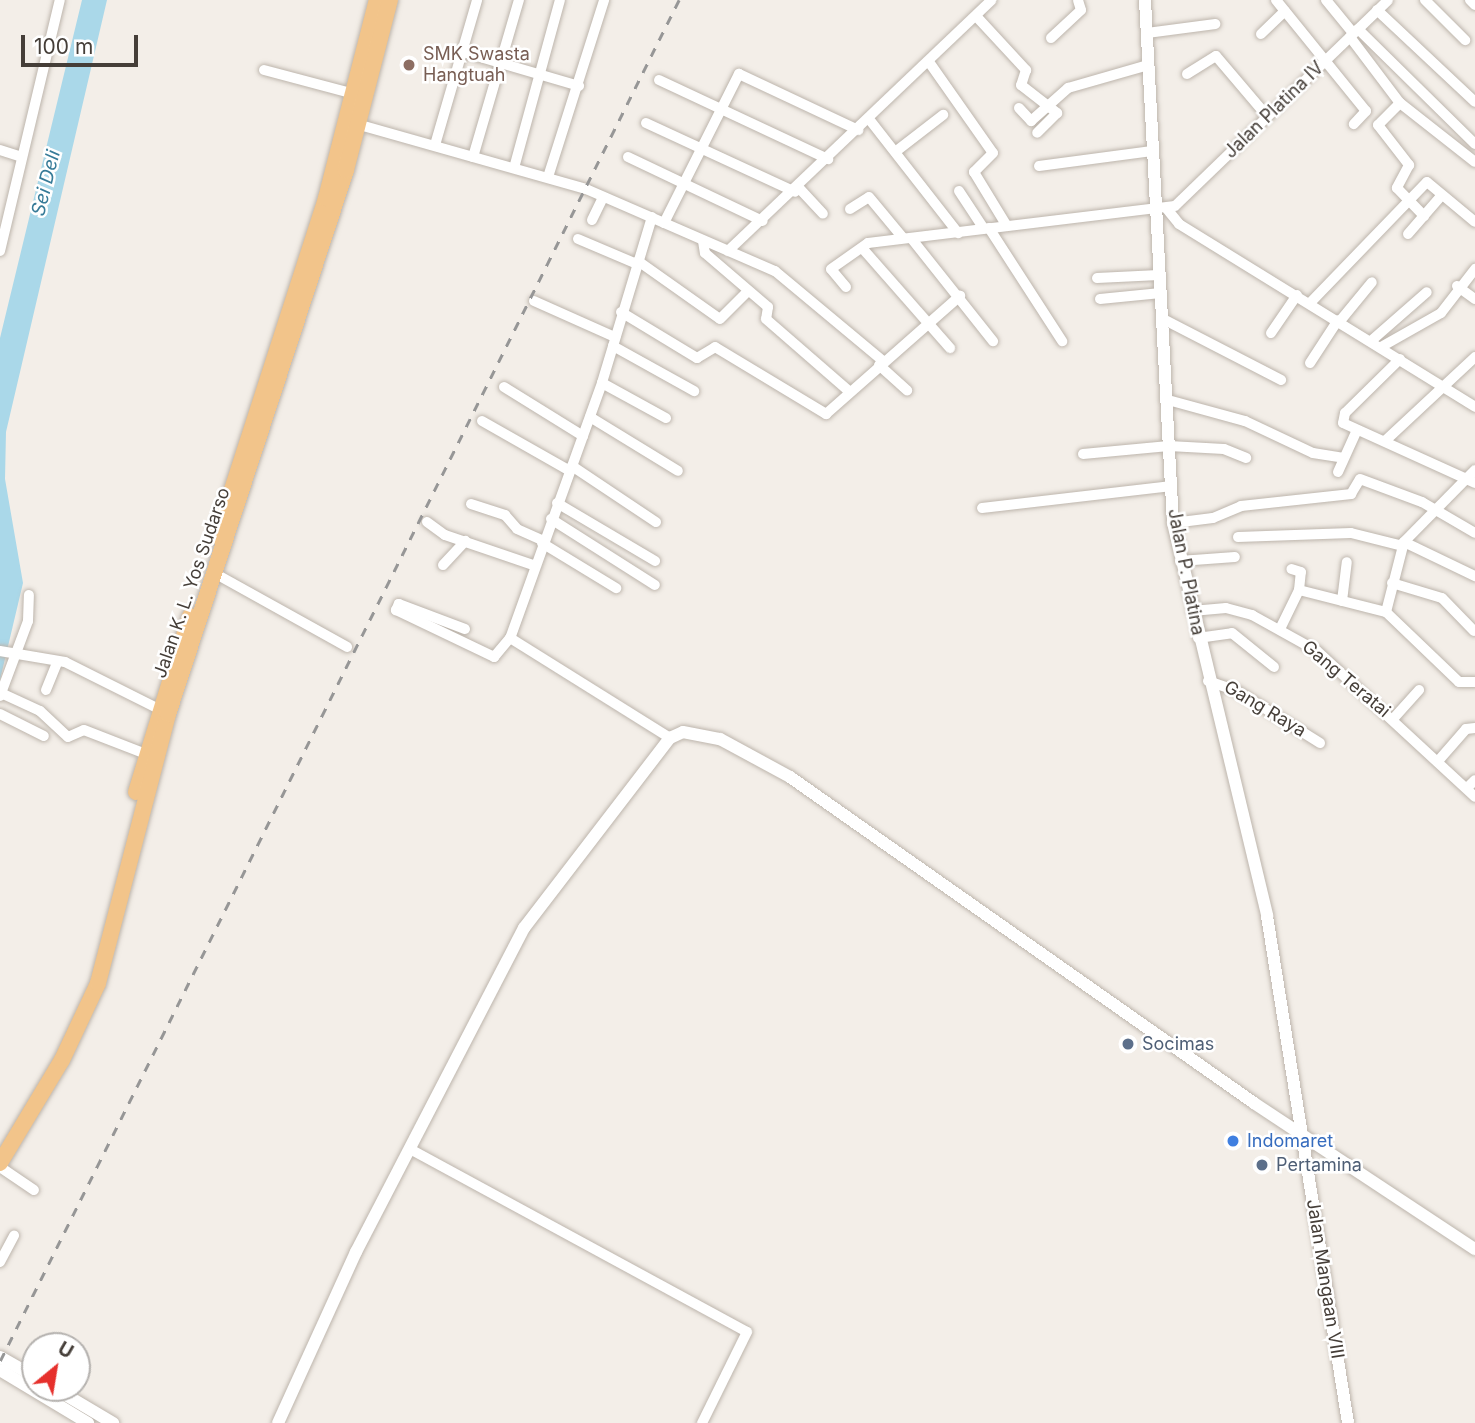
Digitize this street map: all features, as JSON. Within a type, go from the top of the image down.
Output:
[{"type":"highway","name":"Jalan K. L. Yos Sudarso","points":[[0,1148],[85,993],[146,754],[216,574],[359,125],[360,95],[377,0]]},
{"type":"highway","name":"Jalan K. L. Yos Sudarso","points":[[0,1165],[94,994],[163,712],[390,0]]},
{"type":"street","points":[[0,251],[60,0]]},
{"type":"street","points":[[435,145],[477,0]]},
{"type":"street","points":[[473,157],[519,0]]},
{"type":"street","points":[[514,168],[560,0]]},
{"type":"street","points":[[548,177],[579,86],[604,0]]},
{"type":"street","points":[[728,251],[797,190],[992,0]]},
{"type":"street","points":[[1051,38],[1081,10],[1078,0]]},
{"type":"street","name":"Jalan P. Platina","points":[[1145,0],[1152,151],[1162,210],[1160,275],[1173,523],[1208,681],[1267,916],[1300,1135]]},
{"type":"street","points":[[1276,0],[1367,112],[1354,124]]},
{"type":"street","points":[[1326,0],[1354,33],[1475,145]]},
{"type":"street","name":"Jalan Platina IV","points":[[1162,210],[1267,116],[1388,0]]},
{"type":"street","points":[[1425,0],[1465,40]]},
{"type":"street","points":[[1470,0],[1475,5]]},
{"type":"street","points":[[1377,10],[1475,102]]},
{"type":"street","points":[[1261,34],[1285,11]]},
{"type":"street","points":[[976,16],[1026,70],[1021,85],[1049,104],[1056,118],[1037,133]]},
{"type":"street","points":[[1147,33],[1215,24]]},
{"type":"street","points":[[1354,33],[1400,103],[1475,162]]},
{"type":"street","points":[[463,52],[579,86]]},
{"type":"street","points":[[1186,74],[1216,56],[1267,116]]},
{"type":"street","points":[[929,62],[993,153],[974,172],[1007,226]]},
{"type":"street","points":[[1019,108],[1031,121],[1068,88],[1148,65]]},
{"type":"street","points":[[264,70],[360,95]]},
{"type":"street","points":[[664,223],[739,75],[858,130]]},
{"type":"street","points":[[659,80],[828,159]]},
{"type":"street","points":[[1400,103],[1378,123],[1409,165],[1395,183],[1408,201],[1424,216]]},
{"type":"street","points":[[899,149],[943,116]]},
{"type":"street","points":[[869,119],[899,149],[958,233]]},
{"type":"street","points":[[646,124],[797,190],[823,214]]},
{"type":"street","points":[[359,125],[548,177],[652,217],[785,276],[907,390]]},
{"type":"street","points":[[0,150],[22,157]]},
{"type":"street","points":[[1039,166],[1152,151]]},
{"type":"street","points":[[628,157],[764,221]]},
{"type":"street","points":[[1310,303],[1427,182],[1475,222]]},
{"type":"street","points":[[959,191],[1062,341]]},
{"type":"street","points":[[1408,234],[1441,196]]},
{"type":"street","points":[[592,220],[603,197]]},
{"type":"street","points":[[850,209],[869,197],[960,296],[993,341]]},
{"type":"street","points":[[846,287],[831,269],[863,249],[907,238],[1162,210],[1180,224],[1339,320],[1475,407]]},
{"type":"street","points":[[465,629],[399,604],[396,610],[494,657],[510,638],[533,565],[602,383],[621,312],[652,217]]},
{"type":"street","points":[[578,239],[638,262],[720,319],[748,291]]},
{"type":"street","points":[[703,241],[705,253],[768,307],[766,319],[850,392]]},
{"type":"street","points":[[863,249],[950,348]]},
{"type":"street","points":[[1381,347],[1441,313],[1458,286],[1475,269]]},
{"type":"street","points":[[1097,278],[1160,275]]},
{"type":"street","points":[[1310,363],[1339,320],[1372,282]]},
{"type":"street","points":[[1458,286],[1475,299]]},
{"type":"street","points":[[1371,341],[1427,292]]},
{"type":"street","points":[[1100,299],[1161,293]]},
{"type":"street","points":[[1271,333],[1297,295]]},
{"type":"street","points":[[621,312],[697,358],[715,347],[822,413],[960,296]]},
{"type":"street","points":[[534,301],[614,342],[694,391]]},
{"type":"street","points":[[1163,319],[1282,380]]},
{"type":"street","points":[[1385,441],[1439,385],[1475,357]]},
{"type":"street","points":[[1400,359],[1343,417],[1357,430],[1471,481]]},
{"type":"street","points":[[602,383],[666,418]]},
{"type":"street","points":[[504,387],[583,436]]},
{"type":"street","points":[[1168,400],[1245,421],[1313,453],[1344,458]]},
{"type":"street","points":[[590,416],[678,471]]},
{"type":"street","points":[[482,421],[571,468],[656,522]]},
{"type":"street","points":[[1338,472],[1357,430]]},
{"type":"street","points":[[1083,454],[1169,446],[1224,449],[1246,458]]},
{"type":"street","points":[[1386,612],[1404,544],[1435,510],[1471,481],[1475,470]]},
{"type":"street","points":[[1173,523],[1213,518],[1241,506],[1351,494],[1364,480],[1435,510],[1475,533]]},
{"type":"street","points":[[982,508],[1172,486]]},
{"type":"street","points":[[471,503],[505,515],[517,529],[616,588]]},
{"type":"street","points":[[557,503],[655,561]]},
{"type":"street","points":[[551,519],[655,585]]},
{"type":"street","points":[[427,522],[465,541],[533,565]]},
{"type":"street","points":[[1238,537],[1350,533],[1404,544],[1475,576]]},
{"type":"street","points":[[443,565],[465,541]]},
{"type":"street","points":[[1180,561],[1235,557]]},
{"type":"street","points":[[1342,601],[1347,562]]},
{"type":"street","points":[[1280,629],[1298,590],[1301,572],[1291,569]]},
{"type":"street","points":[[216,574],[347,647]]},
{"type":"street","points":[[1392,583],[1442,598],[1474,631]]},
{"type":"street","points":[[1298,590],[1386,612],[1459,682],[1475,682]]},
{"type":"street","points":[[29,595],[28,621],[8,654],[1,694],[40,711],[68,737],[84,730],[146,754]]},
{"type":"street","name":"Gang Teratai","points":[[1192,611],[1226,608],[1280,629],[1317,651],[1439,760],[1475,797]]},
{"type":"street","points":[[1198,638],[1232,633],[1275,667]]},
{"type":"street","points":[[510,638],[670,738],[706,734],[776,767],[1300,1135],[1475,1249]]},
{"type":"street","points":[[8,654],[58,661],[163,712]]},
{"type":"street","points":[[47,690],[58,661]]},
{"type":"street","name":"Gang Raya","points":[[1208,681],[1237,691],[1320,743]]},
{"type":"street","points":[[1393,719],[1419,690]]},
{"type":"street","points":[[0,714],[44,736]]},
{"type":"street","points":[[1439,760],[1466,729],[1475,728]]},
{"type":"street","points":[[278,1423],[410,1149],[524,928],[670,738]]},
{"type":"street","points":[[1466,788],[1475,780]]},
{"type":"street","name":"Jalan Mangaan VIII","points":[[1300,1135],[1348,1423]]},
{"type":"street","points":[[410,1149],[747,1332],[702,1423]]},
{"type":"street","points":[[0,1165],[34,1190]]},
{"type":"street","points":[[0,1262],[15,1236]]},
{"type":"street","points":[[0,1357],[21,1369]]},
{"type":"street","points":[[0,1370],[88,1423]]},
{"type":"street","points":[[78,1402],[113,1423]]},
{"type":"water","name":"Sei Deli","points":[[82,0],[107,0],[6,432],[5,479],[23,583],[0,680],[0,338]]},
{"type":"railway","points":[[0,1361],[679,0]]},
{"type":"place","name":"SMK Swasta Hangtuah","points":[[409,65]]},
{"type":"place","name":"Socimas","points":[[1128,1044]]},
{"type":"place","name":"Indomaret","points":[[1233,1141]]},
{"type":"place","name":"Pertamina","points":[[1262,1165]]}]
